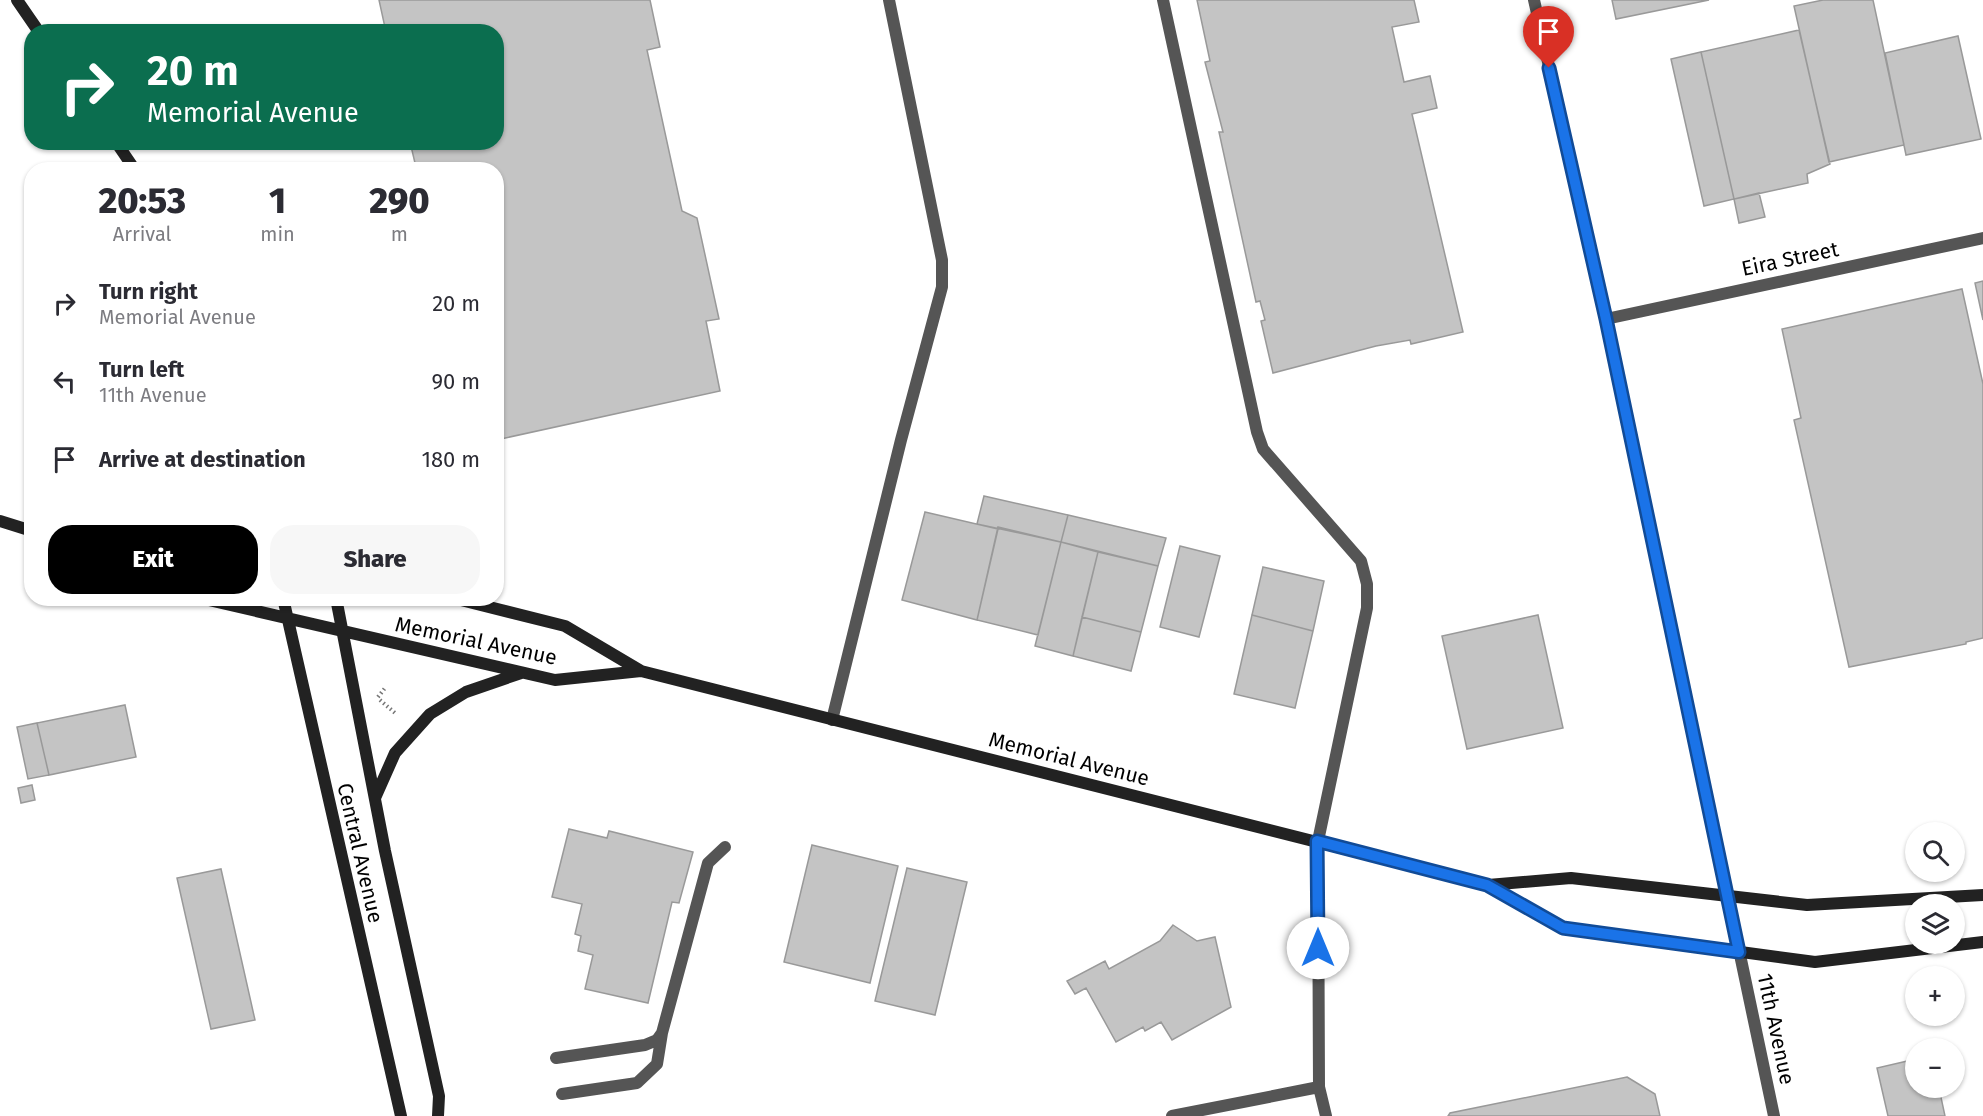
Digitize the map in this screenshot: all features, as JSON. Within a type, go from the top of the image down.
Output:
[{"type":"main road","points":[[17,0],[34,24]]},
{"type":"main road","points":[[0,521],[24,527]]},
{"type":"main road","name":"Memorial Avenue","points":[[233,606],[342,633],[555,680],[641,671]]},
{"type":"main road","name":"Central Avenue","points":[[284,606],[401,1116]]},
{"type":"main road","name":"Central Avenue","points":[[337,606],[375,798],[439,1096],[438,1116]]},
{"type":"main road","name":"Memorial Avenue","points":[[485,606],[565,627],[641,671],[1487,885],[1563,928],[1815,962],[1983,942]]},
{"type":"main road","points":[[504,606],[524,616]]},
{"type":"main road","points":[[375,798],[395,753],[430,714],[466,692],[521,673]]},
{"type":"main road","name":"Memorial Avenue","points":[[1487,885],[1571,878],[1808,905],[1983,895]]},
{"type":"street","points":[[831,720],[942,287],[942,260],[889,0]]},
{"type":"street","points":[[1163,0],[1260,441],[1263,449],[1361,561],[1367,584],[1367,608],[1317,841],[1319,1087],[1326,1116]]},
{"type":"street","name":"11th Avenue","points":[[1534,0],[1606,319],[1774,1116]]},
{"type":"street","name":"Eira Street","points":[[1606,319],[1983,238]]},
{"type":"street","points":[[562,1094],[637,1083],[657,1064],[662,1033],[708,863],[725,847]]},
{"type":"street","points":[[556,1058],[645,1046],[657,1040],[662,1033]]},
{"type":"street","points":[[1172,1116],[1319,1087]]},
{"type":"path","points":[[378,698],[395,713]]},
{"type":"building","points":[[379,0],[650,0],[660,47],[647,50],[682,211],[697,218],[719,319],[706,321],[720,391],[504,438],[504,162],[415,162],[412,150],[504,150],[504,24],[384,24]]},
{"type":"building","points":[[1197,0],[1414,0],[1419,22],[1392,27],[1404,82],[1430,76],[1437,108],[1412,114],[1463,332],[1411,344],[1410,340],[1376,346],[1273,373],[1261,321],[1265,320],[1260,301],[1256,302],[1219,132],[1223,132],[1205,62],[1210,61]]},
{"type":"building","points":[[1612,0],[1709,0],[1616,19]]},
{"type":"building","points":[[1823,0],[1873,0],[1904,145],[1829,162],[1794,6]]},
{"type":"building","points":[[1799,30],[1830,164],[1807,174],[1808,183],[1734,199],[1701,52]]},
{"type":"building","points":[[1958,36],[1981,139],[1906,155],[1885,53]]},
{"type":"building","points":[[1701,52],[1734,199],[1704,206],[1671,59]]},
{"type":"building","points":[[1759,193],[1765,217],[1739,223],[1734,199]]},
{"type":"building","points":[[1983,281],[1983,320],[1975,283]]},
{"type":"building","points":[[1962,289],[1983,384],[1983,638],[1966,642],[1966,644],[1849,667],[1794,420],[1801,418],[1782,329]]},
{"type":"building","points":[[984,496],[1068,515],[1061,542],[977,524]]},
{"type":"building","points":[[925,512],[998,529],[977,620],[902,600]]},
{"type":"building","points":[[1068,515],[1166,538],[1158,566],[1061,542]]},
{"type":"building","points":[[998,527],[1061,542],[1038,635],[977,620]]},
{"type":"building","points":[[1061,542],[1098,552],[1073,656],[1035,646]]},
{"type":"building","points":[[1180,546],[1220,556],[1199,637],[1160,627]]},
{"type":"building","points":[[1098,552],[1158,566],[1141,632],[1082,617]]},
{"type":"building","points":[[1263,567],[1324,581],[1313,631],[1252,615]]},
{"type":"building","points":[[1252,615],[1313,631],[1295,708],[1234,694]]},
{"type":"building","points":[[1538,615],[1563,728],[1467,749],[1442,636]]},
{"type":"building","points":[[1082,617],[1141,632],[1131,671],[1073,656]]},
{"type":"building","points":[[125,705],[136,757],[49,775],[37,723]]},
{"type":"building","points":[[37,723],[49,775],[28,779],[17,727]]},
{"type":"building","points":[[32,785],[35,800],[21,803],[18,788]]},
{"type":"building","points":[[569,829],[607,838],[609,831],[693,852],[679,903],[672,902],[648,1003],[585,989],[593,955],[578,951],[581,936],[575,934],[582,904],[552,897]]},
{"type":"building","points":[[812,845],[898,866],[870,983],[784,962]]},
{"type":"building","points":[[907,868],[967,882],[935,1015],[875,1001]]},
{"type":"building","points":[[221,869],[255,1020],[211,1029],[177,878]]},
{"type":"building","points":[[1173,925],[1197,941],[1215,937],[1231,1007],[1172,1040],[1161,1022],[1145,1031],[1143,1027],[1116,1042],[1086,988],[1075,994],[1067,981],[1105,961],[1109,969],[1160,941]]},
{"type":"building","points":[[1905,1062],[1905,1098],[1941,1098],[1945,1116],[1888,1116],[1877,1068]]},
{"type":"building","points":[[1627,1077],[1655,1094],[1660,1116],[1448,1116],[1450,1113]]},
{"type":"route","points":[[1318,948],[1317,841],[1487,885],[1563,928],[1739,952],[1606,319],[1549,68]]}]
